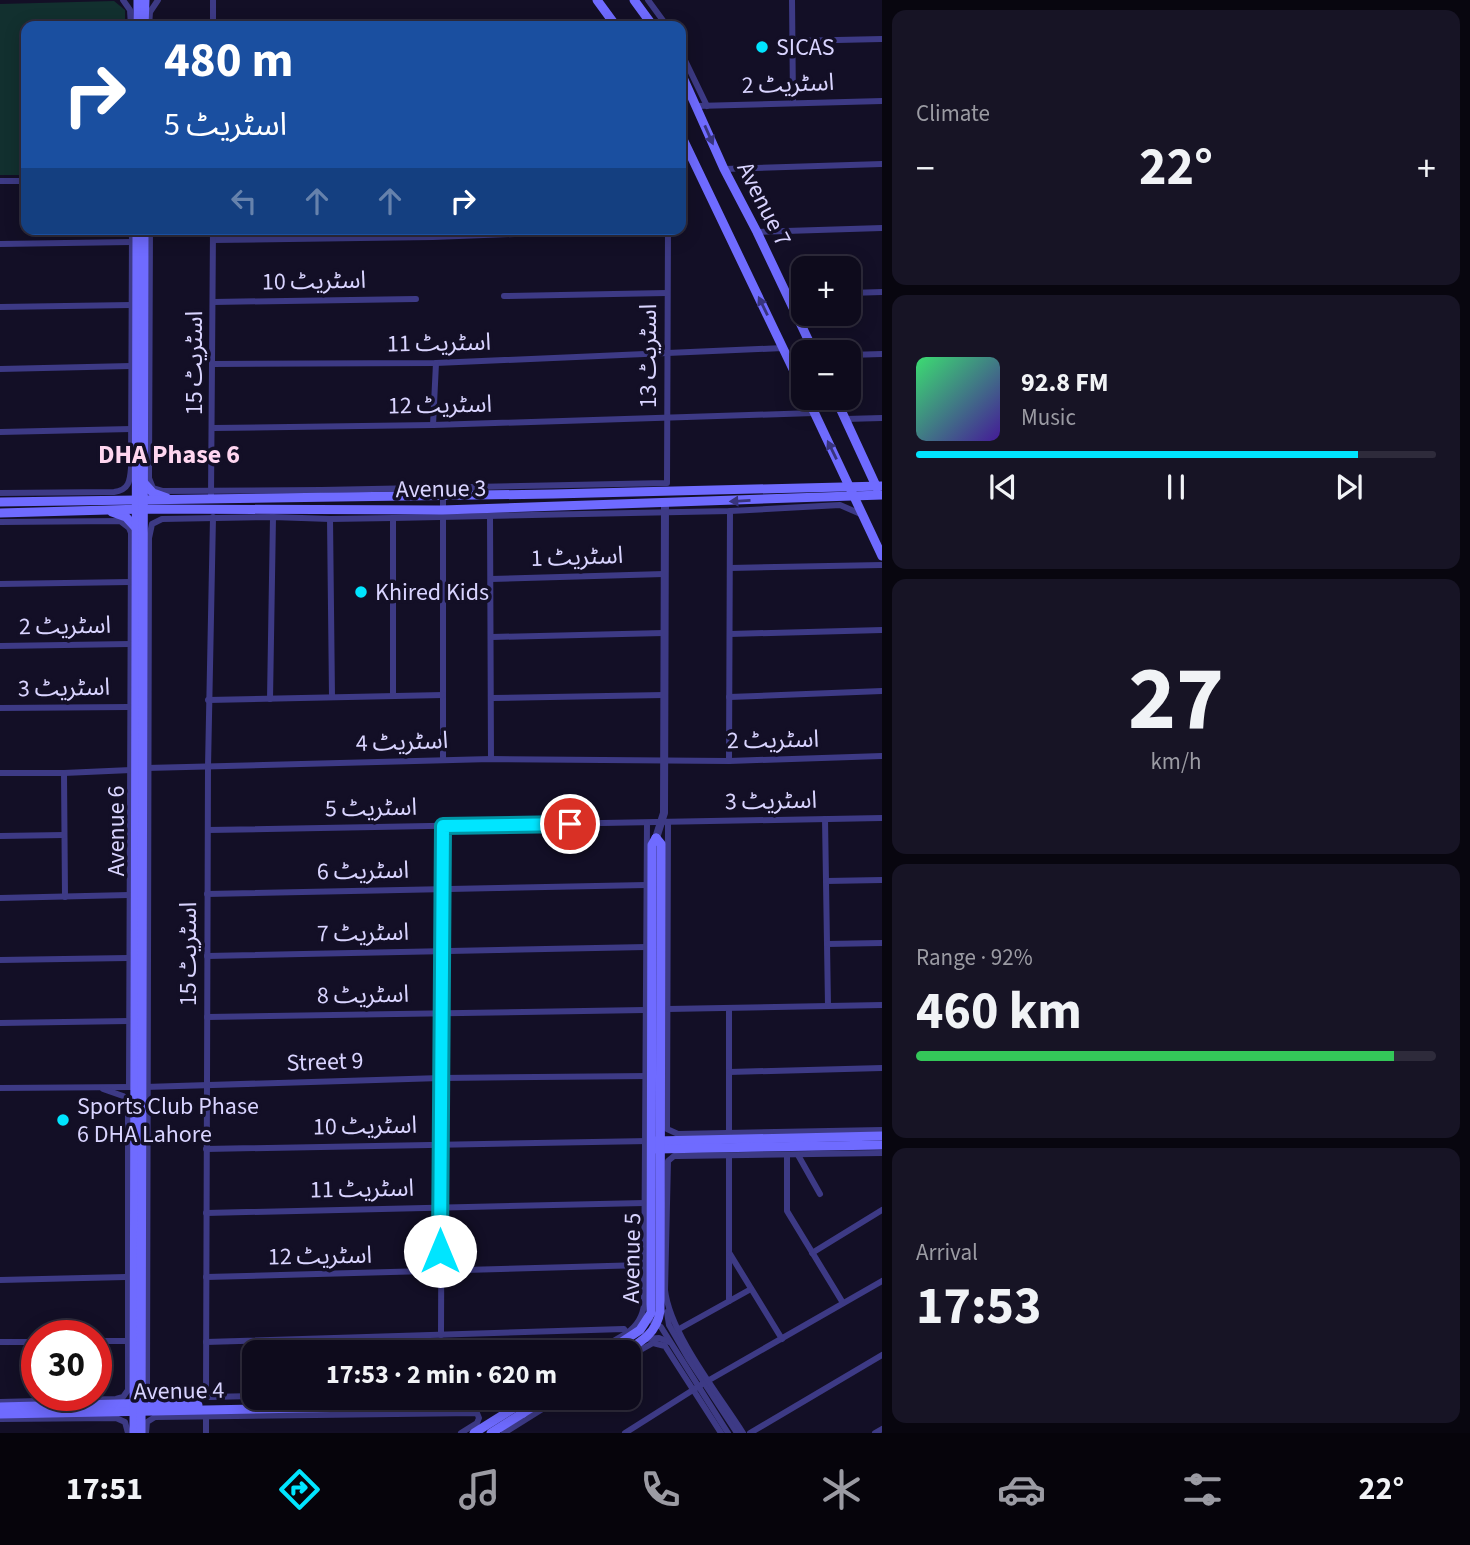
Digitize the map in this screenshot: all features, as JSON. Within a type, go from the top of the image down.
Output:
[{"type":"main road","points":[[130,0],[142,7]]},
{"type":"main road","points":[[138,0],[142,7]]},
{"type":"main road","points":[[597,0],[612,21]]},
{"type":"main road","points":[[635,1],[649,21]]},
{"type":"main road","name":"Avenue 7","points":[[686,84],[724,169],[808,340]]},
{"type":"main road","name":"Avenue 7","points":[[686,145],[791,365]]},
{"type":"main road","name":"Avenue 6","points":[[137,235],[140,468],[138,1431]]},
{"type":"main road","name":"Avenue 6","points":[[140,468],[144,235]]},
{"type":"main road","points":[[813,410],[882,556]]},
{"type":"main road","points":[[841,410],[880,492]]},
{"type":"main road","points":[[103,501],[128,493],[140,482],[153,493],[171,499]]},
{"type":"main road","name":"Avenue 3","points":[[140,505],[211,493],[443,496],[849,485],[880,492]]},
{"type":"main road","name":"Avenue 3","points":[[0,502],[103,501],[213,514],[442,513],[824,501],[880,492]]},
{"type":"main road","points":[[103,501],[140,528],[151,518],[171,510]]},
{"type":"main road","name":"Avenue 3","points":[[0,513],[103,501]]},
{"type":"main road","points":[[656,838],[661,844],[665,996],[664,1125],[654,1144],[648,1076],[652,845],[656,838]]},
{"type":"main road","points":[[654,1144],[678,1137],[882,1136]]},
{"type":"main road","points":[[654,1144],[882,1145]]},
{"type":"main road","name":"Avenue 5","points":[[641,1342],[645,1339],[660,1298],[654,1144]]},
{"type":"main road","name":"Avenue 5","points":[[626,1340],[654,1318],[654,1144]]},
{"type":"main road","points":[[137,1385],[160,1407],[138,1431],[116,1411],[137,1385]]},
{"type":"main road","name":"Avenue 4","points":[[0,1404],[116,1411]]},
{"type":"main road","name":"Avenue 4","points":[[0,1417],[242,1404]]},
{"type":"main road","name":"Avenue 4","points":[[160,1407],[242,1406]]},
{"type":"main road","points":[[474,1433],[520,1410]]},
{"type":"main road","points":[[491,1433],[520,1410]]},
{"type":"street","points":[[123,0],[131,13],[131,21]]},
{"type":"street","points":[[142,7],[152,0]]},
{"type":"street","points":[[148,21],[150,12],[158,0]]},
{"type":"street","points":[[213,0],[213,21]]},
{"type":"street","points":[[648,0],[663,21]]},
{"type":"street","points":[[792,0],[793,102]]},
{"type":"street","points":[[792,41],[882,39]]},
{"type":"street","points":[[686,62],[707,106]]},
{"type":"street","name":"اسٹریٹ 2","points":[[696,106],[882,101]]},
{"type":"street","points":[[724,169],[882,164]]},
{"type":"street","points":[[0,181],[21,181]]},
{"type":"street","points":[[757,232],[882,228]]},
{"type":"street","points":[[131,235],[131,429],[140,468],[151,485],[157,489],[211,493]]},
{"type":"street","points":[[0,493],[103,501],[127,487],[140,468],[150,235]]},
{"type":"street","name":"اسٹریٹ 15","points":[[211,493],[213,235]]},
{"type":"street","points":[[213,240],[371,235]]},
{"type":"street","name":"اسٹریٹ 13","points":[[211,493],[667,483],[668,235]]},
{"type":"street","points":[[0,244],[131,242]]},
{"type":"street","points":[[861,293],[882,292]]},
{"type":"street","points":[[504,296],[667,293]]},
{"type":"street","name":"اسٹریٹ 10","points":[[213,302],[416,299]]},
{"type":"street","points":[[0,307],[131,305]]},
{"type":"street","name":"اسٹریٹ 11","points":[[212,364],[436,363],[783,348]]},
{"type":"street","points":[[861,355],[882,354]]},
{"type":"street","points":[[433,425],[436,363]]},
{"type":"street","points":[[0,369],[131,366]]},
{"type":"street","name":"اسٹریٹ 12","points":[[213,428],[433,425],[814,413]]},
{"type":"street","points":[[845,419],[882,418]]},
{"type":"street","points":[[0,432],[131,429]]},
{"type":"street","points":[[443,496],[443,760]]},
{"type":"street","points":[[138,1087],[129,1021],[128,958],[129,895],[138,769],[129,707],[130,582],[140,539],[152,524],[158,520],[213,514],[330,519],[393,518],[442,513],[490,516],[665,508],[730,511],[824,501],[863,515]]},
{"type":"street","points":[[665,508],[665,996],[668,1009],[664,1125],[678,1137],[729,1133],[882,1130]]},
{"type":"street","points":[[729,761],[730,511]]},
{"type":"street","name":"اسٹریٹ 15","points":[[206,1397],[208,700],[213,514]]},
{"type":"street","points":[[490,516],[491,759]]},
{"type":"street","points":[[270,699],[273,517]]},
{"type":"street","points":[[393,518],[393,696]]},
{"type":"street","points":[[330,519],[332,697]]},
{"type":"street","points":[[0,522],[120,521],[140,539]]},
{"type":"street","points":[[730,568],[882,565]]},
{"type":"street","name":"اسٹریٹ 1","points":[[491,579],[663,574]]},
{"type":"street","points":[[0,584],[130,582]]},
{"type":"street","points":[[730,634],[882,630]]},
{"type":"street","points":[[492,637],[664,633]]},
{"type":"street","name":"اسٹریٹ 2","points":[[0,646],[130,644]]},
{"type":"street","points":[[729,696],[882,691]]},
{"type":"street","points":[[208,700],[443,695]]},
{"type":"street","points":[[492,698],[664,695]]},
{"type":"street","name":"اسٹریٹ 3","points":[[0,708],[129,707]]},
{"type":"street","name":"اسٹریٹ 2","points":[[664,759],[729,761],[882,756]]},
{"type":"street","name":"اسٹریٹ 4","points":[[0,773],[443,760],[664,759]]},
{"type":"street","points":[[64,773],[65,897]]},
{"type":"street","name":"اسٹریٹ 3","points":[[665,822],[882,818]]},
{"type":"street","points":[[825,819],[828,1006]]},
{"type":"street","points":[[656,838],[665,822]]},
{"type":"street","name":"اسٹریٹ 5","points":[[208,830],[665,822]]},
{"type":"street","points":[[647,823],[648,1076]]},
{"type":"street","points":[[441,1335],[443,826]]},
{"type":"street","points":[[0,836],[64,835]]},
{"type":"street","points":[[826,881],[882,880]]},
{"type":"street","name":"اسٹریٹ 6","points":[[207,894],[646,885]]},
{"type":"street","points":[[0,898],[129,895]]},
{"type":"street","points":[[827,944],[882,943]]},
{"type":"street","name":"اسٹریٹ 7","points":[[207,956],[646,947]]},
{"type":"street","points":[[0,960],[128,958]]},
{"type":"street","points":[[668,1009],[882,1005]]},
{"type":"street","points":[[729,1008],[729,1133]]},
{"type":"street","name":"اسٹریٹ 8","points":[[207,1017],[646,1010]]},
{"type":"street","points":[[0,1023],[129,1021]]},
{"type":"street","points":[[729,1072],[882,1068]]},
{"type":"street","name":"Street 9","points":[[0,1088],[648,1076]]},
{"type":"street","points":[[0,1404],[119,1399],[137,1385],[127,1341],[128,1102],[123,1096],[96,1087]]},
{"type":"street","name":"اسٹریٹ 10","points":[[206,1149],[440,1144],[654,1144]]},
{"type":"street","points":[[615,1340],[640,1321],[643,1310],[645,1203],[654,1144]]},
{"type":"street","points":[[728,1433],[674,1329],[665,1290],[668,1161],[678,1156],[882,1153]]},
{"type":"street","points":[[787,1155],[787,1211],[843,1303]]},
{"type":"street","points":[[798,1155],[820,1194]]},
{"type":"street","points":[[729,1156],[729,1301]]},
{"type":"street","name":"اسٹریٹ 11","points":[[206,1213],[645,1203]]},
{"type":"street","points":[[812,1252],[882,1210]]},
{"type":"street","points":[[729,1251],[782,1339]]},
{"type":"street","name":"اسٹریٹ 12","points":[[206,1278],[644,1265]]},
{"type":"street","points":[[0,1280],[126,1278]]},
{"type":"street","points":[[625,1433],[702,1385],[882,1281]]},
{"type":"street","points":[[674,1329],[751,1289]]},
{"type":"street","name":"Avenue 5","points":[[660,1298],[674,1329]]},
{"type":"street","points":[[654,1318],[674,1329]]},
{"type":"street","points":[[654,1318],[737,1433]]},
{"type":"street","points":[[206,1342],[624,1329],[627,1333]]},
{"type":"street","points":[[645,1339],[659,1338],[671,1342]]},
{"type":"street","points":[[112,1341],[127,1341]]},
{"type":"street","points":[[0,1342],[21,1342]]},
{"type":"street","points":[[641,1349],[648,1345],[662,1345],[702,1385],[743,1433]]},
{"type":"street","points":[[750,1433],[882,1355]]},
{"type":"street","points":[[702,1385],[721,1433]]},
{"type":"street","points":[[160,1407],[206,1397],[242,1396]]},
{"type":"street","points":[[160,1407],[205,1416],[477,1413],[477,1423],[461,1433]]},
{"type":"street","points":[[504,1433],[541,1410]]},
{"type":"street","points":[[205,1416],[206,1433]]},
{"type":"street","points":[[875,1433],[882,1429]]},
{"type":"green space","points":[[114,1],[125,10],[125,21],[21,21],[21,175],[0,175],[0,4]]},
{"type":"place","name":"SICAS","points":[[762,47]]},
{"type":"place","name":"Khired Kids","points":[[361,592]]},
{"type":"place","name":"Sports Club Phase 6 DHA Lahore","points":[[63,1120]]},
{"type":"district","name":"DHA Phase 6","points":[[169,454]]},
{"type":"route","points":[[440,1251],[443,826],[570,824]]}]
